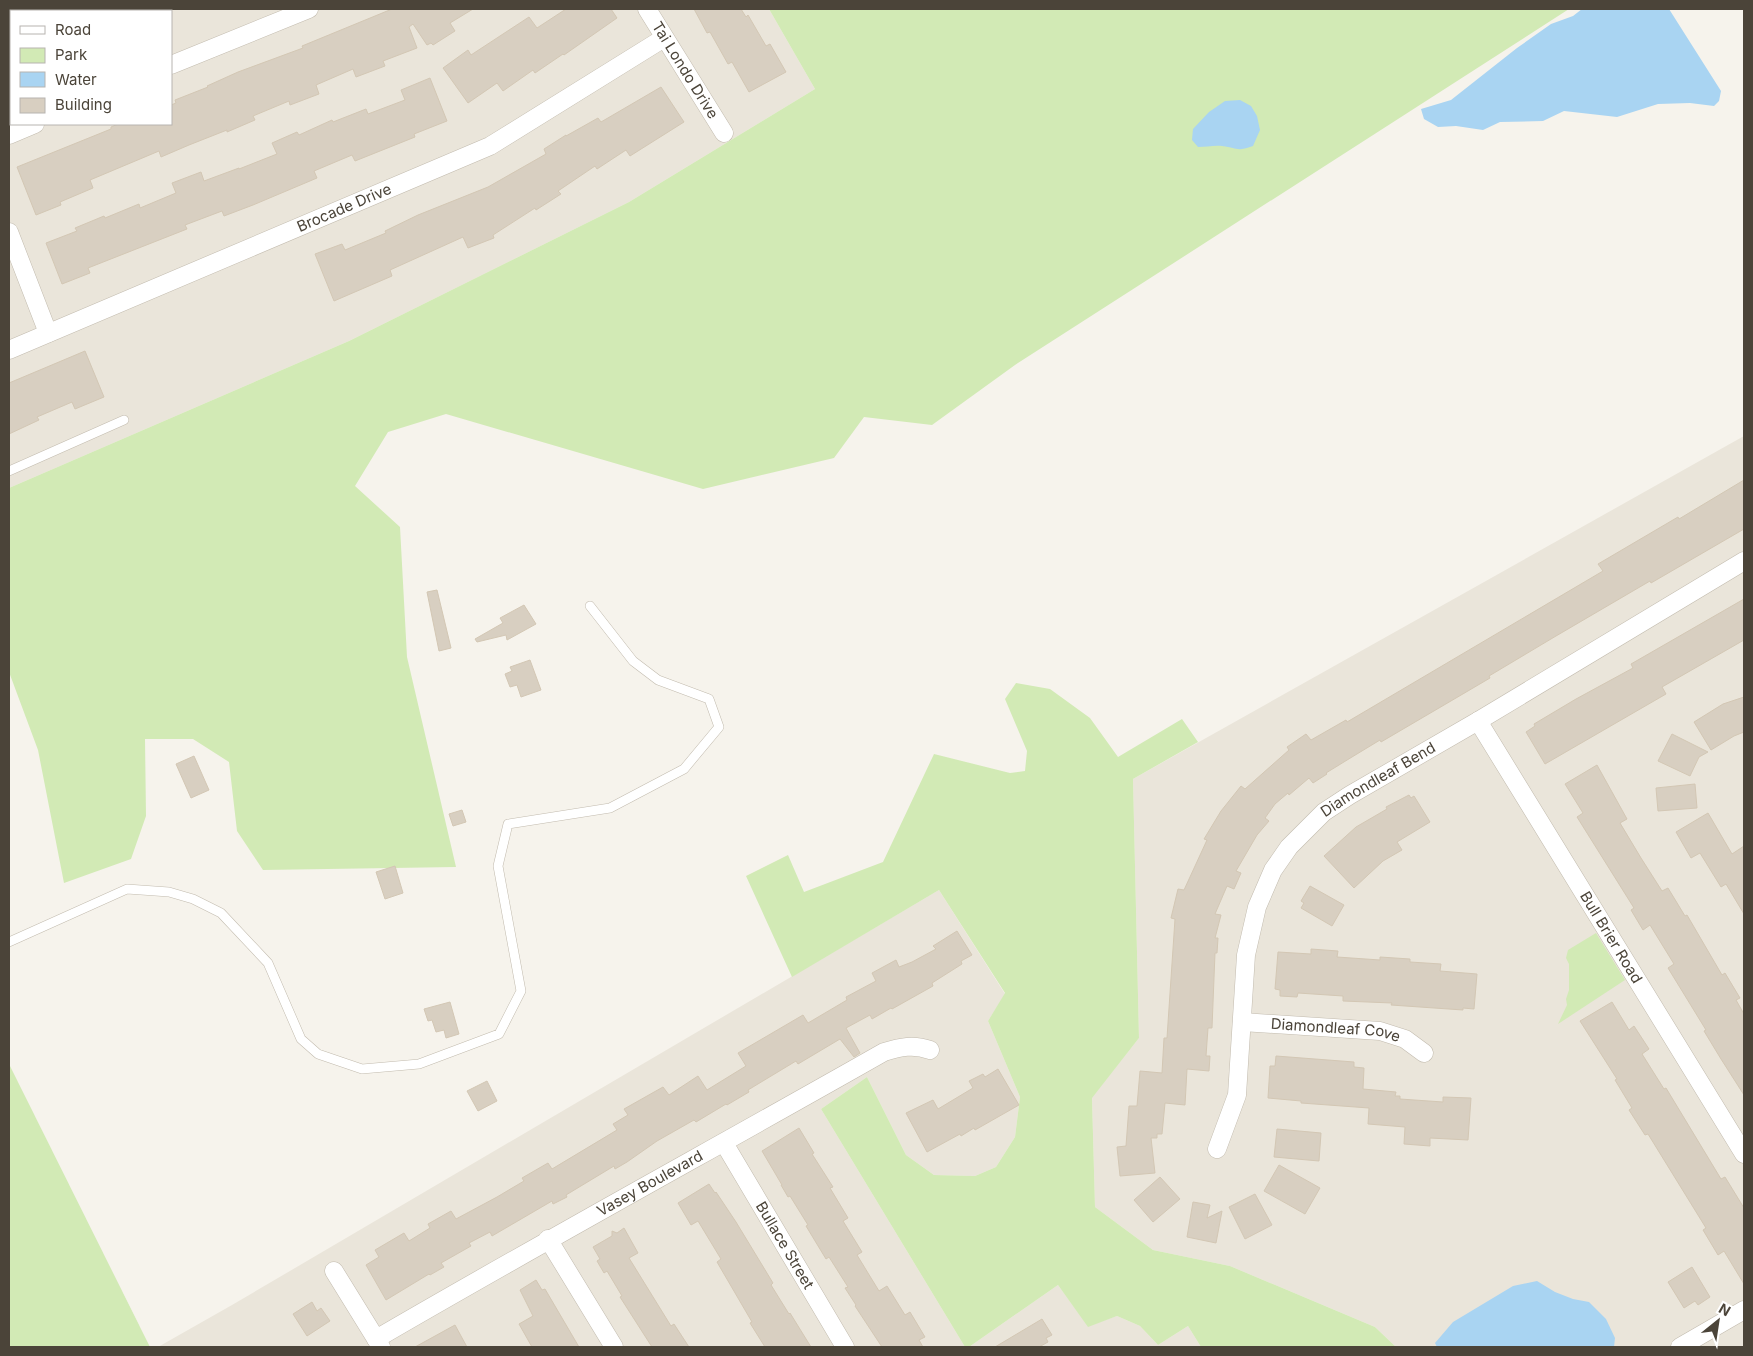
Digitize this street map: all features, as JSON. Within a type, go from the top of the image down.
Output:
[{"type":"street","points":[[172,65],[309,9]]},
{"type":"street","name":"Tai Londo Drive","points":[[647,9],[724,133]]},
{"type":"street","name":"Brocade Drive","points":[[9,350],[490,146],[664,38]]},
{"type":"street","points":[[9,136],[33,125]]},
{"type":"street","points":[[9,232],[48,333]]},
{"type":"street","name":"Diamondleaf Bend","points":[[1217,1149],[1237,1095],[1246,955],[1257,907],[1273,870],[1289,847],[1324,812],[1350,795],[1478,721],[1744,561]]},
{"type":"street","name":"Bull Brier Road","points":[[1478,721],[1744,1154]]},
{"type":"street","name":"Diamondleaf Cove","points":[[1242,1022],[1380,1031],[1405,1038],[1424,1052]]},
{"type":"street","name":"Vasey Boulevard","points":[[379,1343],[548,1239],[724,1143],[884,1052],[902,1046],[920,1046],[930,1050]]},
{"type":"street","name":"Bullace Street","points":[[724,1143],[845,1347]]},
{"type":"street","points":[[548,1239],[614,1347]]},
{"type":"street","points":[[334,1271],[379,1343]]},
{"type":"street","points":[[1680,1347],[1744,1310]]},
{"type":"lane","points":[[9,472],[124,420]]},
{"type":"lane","points":[[9,942],[126,889],[169,892],[193,898],[221,913],[268,962],[300,1038],[318,1054],[362,1069],[419,1064],[499,1034],[522,991],[498,866],[508,824],[610,808],[684,769],[719,727],[709,699],[658,680],[633,661],[590,606]]},
{"type":"shaded area","points":[[9,9],[769,9],[815,89],[629,202],[349,341],[9,488]]},
{"type":"shaded area","points":[[1744,436],[1744,1347],[1396,1347],[1375,1327],[1230,1266],[1153,1250],[1095,1207],[1092,1097],[1139,1038],[1133,779]]},
{"type":"shaded area","points":[[939,890],[1005,994],[988,1021],[1020,1097],[1015,1137],[996,1167],[975,1176],[934,1175],[906,1155],[867,1077],[821,1109],[965,1347],[158,1347],[232,1305]]},
{"type":"shaded area","points":[[1058,1285],[1088,1326],[1117,1316],[1140,1326],[1158,1345],[1188,1326],[1201,1347],[969,1347]]},
{"type":"green space","points":[[769,9],[1569,9],[1015,365],[932,425],[864,417],[834,458],[703,489],[446,414],[388,432],[355,486],[400,527],[407,657],[456,867],[263,870],[237,831],[229,762],[193,739],[145,739],[146,816],[131,859],[64,883],[38,750],[9,672],[9,488],[349,341],[629,202],[815,89]]},
{"type":"green space","points":[[1016,683],[1050,689],[1090,718],[1118,757],[1182,719],[1198,742],[1133,779],[1139,1038],[1092,1098],[1095,1207],[1153,1250],[1230,1266],[1375,1327],[1396,1347],[1201,1347],[1188,1326],[1158,1345],[1140,1326],[1117,1316],[1088,1327],[1058,1285],[969,1347],[965,1347],[821,1109],[867,1077],[906,1155],[934,1175],[975,1176],[996,1167],[1015,1137],[1020,1097],[988,1021],[1005,993],[939,890],[792,977],[746,876],[788,855],[804,892],[883,862],[934,754],[1010,773],[1025,771],[1027,751],[1005,699]]},
{"type":"green space","points":[[1596,933],[1625,980],[1558,1024],[1567,1005],[1569,964],[1566,958],[1568,950]]},
{"type":"green space","points":[[9,1064],[150,1347],[9,1347]]},
{"type":"water","points":[[1582,9],[1669,9],[1721,91],[1719,101],[1714,106],[1690,103],[1658,104],[1617,117],[1564,111],[1543,121],[1500,122],[1483,130],[1456,126],[1438,127],[1424,119],[1421,109],[1451,100],[1551,24],[1573,16]]},
{"type":"water","points":[[1240,100],[1251,106],[1257,116],[1260,130],[1253,146],[1240,149],[1219,146],[1198,147],[1192,140],[1193,129],[1209,112],[1225,101]]},
{"type":"water","points":[[1537,1281],[1555,1292],[1573,1299],[1589,1302],[1606,1319],[1615,1338],[1614,1347],[1437,1347],[1435,1343],[1453,1322],[1513,1286]]},
{"type":"building","points":[[392,9],[473,9],[450,23],[455,31],[433,45],[431,43],[427,45],[413,24],[409,27],[417,48],[383,61],[385,66],[356,77],[353,69],[316,85],[319,94],[290,105],[289,101],[253,116],[255,120],[227,132],[227,130],[161,157],[159,151],[90,180],[93,188],[60,202],[61,205],[36,215],[17,167],[111,129],[111,127],[116,125],[172,125],[172,105],[176,103],[175,100],[208,87],[238,72],[303,48],[302,46]]},
{"type":"building","points":[[566,9],[611,9],[617,18],[535,73],[533,70],[503,91],[497,83],[468,103],[443,68],[468,50],[471,55],[529,17],[537,28]]},
{"type":"building","points":[[694,9],[741,9],[746,17],[748,15],[766,46],[770,44],[786,72],[749,92],[732,62],[728,64],[710,32],[707,33]]},
{"type":"building","points":[[430,78],[447,121],[414,134],[415,137],[355,161],[352,155],[314,171],[317,178],[253,205],[224,216],[222,211],[185,225],[187,229],[88,268],[90,273],[62,284],[46,243],[77,231],[75,228],[104,216],[105,218],[139,204],[140,208],[176,193],[172,183],[201,172],[204,181],[277,154],[272,143],[297,132],[299,135],[332,120],[333,122],[366,109],[368,114],[405,100],[401,90]]},
{"type":"building","points":[[661,87],[684,122],[630,156],[626,150],[597,169],[595,166],[558,191],[561,194],[493,235],[494,238],[468,248],[463,237],[390,270],[392,276],[334,301],[315,254],[342,244],[345,250],[386,233],[385,231],[418,215],[488,187],[546,154],[544,149],[566,135],[598,118],[601,122]]},
{"type":"building","points":[[85,351],[104,397],[75,409],[72,402],[37,417],[39,420],[9,434],[9,383]]},
{"type":"building","points":[[1744,480],[1744,529],[1556,636],[1489,676],[1490,678],[1381,742],[1380,740],[1313,783],[1309,778],[1275,804],[1265,818],[1269,821],[1257,835],[1236,871],[1241,873],[1234,889],[1227,886],[1215,914],[1221,915],[1215,938],[1218,938],[1217,953],[1215,953],[1212,1028],[1208,1028],[1206,1056],[1210,1056],[1209,1071],[1187,1069],[1185,1105],[1165,1103],[1162,1134],[1157,1134],[1157,1138],[1151,1138],[1155,1173],[1120,1176],[1117,1147],[1126,1146],[1129,1106],[1137,1106],[1140,1071],[1162,1073],[1164,1038],[1167,1038],[1175,919],[1171,918],[1178,889],[1184,890],[1207,840],[1204,839],[1221,811],[1241,786],[1245,789],[1289,750],[1287,747],[1306,734],[1311,740],[1346,720],[1347,722],[1603,571],[1598,564]]},
{"type":"building","points":[[437,590],[451,648],[439,651],[427,592]]},
{"type":"building","points":[[1744,599],[1744,640],[1662,687],[1666,694],[1545,764],[1526,732],[1535,726],[1534,724],[1633,668],[1631,664]]},
{"type":"building","points":[[524,605],[536,624],[507,640],[506,635],[477,642],[475,639],[503,623],[500,618]]},
{"type":"building","points":[[530,660],[541,690],[521,697],[517,685],[510,687],[505,674],[512,671],[510,667]]},
{"type":"building","points":[[1744,697],[1744,732],[1711,750],[1694,722],[1723,704]]},
{"type":"building","points":[[1672,734],[1708,752],[1699,757],[1690,776],[1658,761]]},
{"type":"building","points":[[194,756],[209,790],[191,798],[176,764]]},
{"type":"building","points":[[1597,765],[1627,819],[1620,823],[1641,858],[1662,891],[1668,888],[1685,916],[1687,915],[1722,975],[1725,973],[1740,998],[1736,1000],[1744,1014],[1744,1095],[1668,968],[1674,964],[1650,925],[1643,930],[1631,910],[1634,908],[1577,817],[1583,813],[1565,784]]},
{"type":"building","points":[[1695,784],[1697,808],[1658,811],[1656,788]]},
{"type":"building","points":[[1409,795],[1411,798],[1414,796],[1430,822],[1397,842],[1402,850],[1383,861],[1354,888],[1324,856],[1356,827],[1387,809],[1386,807]]},
{"type":"building","points":[[462,810],[466,822],[453,826],[449,814]]},
{"type":"building","points":[[1708,813],[1732,854],[1744,846],[1744,914],[1726,884],[1721,887],[1700,853],[1691,858],[1676,832]]},
{"type":"building","points":[[395,866],[403,893],[385,899],[376,872]]},
{"type":"building","points":[[1310,886],[1344,905],[1332,926],[1301,908],[1304,903],[1301,901]]},
{"type":"building","points":[[957,931],[972,955],[961,961],[962,964],[932,983],[933,986],[872,1019],[870,1015],[846,1028],[860,1053],[854,1057],[840,1039],[798,1064],[796,1061],[727,1105],[696,1122],[694,1120],[657,1141],[615,1169],[614,1166],[566,1195],[567,1197],[553,1204],[552,1201],[492,1236],[490,1232],[469,1243],[471,1246],[441,1263],[444,1267],[386,1300],[366,1265],[379,1257],[375,1250],[404,1233],[409,1241],[430,1228],[428,1224],[451,1211],[456,1219],[524,1181],[522,1178],[548,1163],[552,1169],[617,1130],[613,1124],[628,1115],[624,1109],[663,1087],[669,1095],[698,1076],[707,1090],[746,1066],[738,1053],[803,1015],[808,1023],[847,1000],[846,997],[876,981],[872,973],[896,960],[899,967],[912,962],[936,949],[933,946]]},
{"type":"building","points":[[1311,949],[1338,951],[1337,957],[1380,960],[1380,957],[1410,959],[1410,962],[1441,964],[1440,971],[1477,974],[1474,1009],[1463,1008],[1463,1010],[1391,1005],[1392,1003],[1343,1001],[1343,996],[1298,993],[1297,997],[1280,996],[1280,990],[1275,989],[1278,952],[1311,954]]},
{"type":"building","points":[[450,1002],[459,1034],[446,1038],[444,1030],[436,1032],[432,1020],[428,1021],[424,1009]]},
{"type":"building","points":[[1612,1002],[1629,1030],[1634,1026],[1649,1049],[1642,1054],[1664,1089],[1666,1088],[1721,1179],[1725,1177],[1744,1208],[1744,1284],[1724,1251],[1718,1255],[1703,1230],[1706,1228],[1648,1134],[1645,1135],[1629,1110],[1632,1108],[1615,1080],[1617,1079],[1580,1021]]},
{"type":"building","points":[[1276,1056],[1354,1062],[1354,1067],[1364,1068],[1363,1089],[1396,1092],[1395,1096],[1400,1096],[1400,1099],[1443,1102],[1443,1097],[1471,1098],[1468,1140],[1430,1138],[1430,1146],[1404,1144],[1405,1127],[1368,1124],[1369,1108],[1301,1103],[1301,1101],[1268,1098],[1270,1066],[1275,1066]]},
{"type":"building","points":[[998,1069],[1019,1105],[975,1130],[974,1128],[961,1136],[960,1134],[927,1152],[906,1113],[933,1100],[938,1109],[973,1088],[969,1081],[983,1074],[985,1077]]},
{"type":"building","points":[[487,1081],[497,1101],[478,1111],[467,1091]]},
{"type":"building","points":[[799,1128],[814,1153],[812,1154],[833,1187],[830,1188],[848,1218],[843,1221],[862,1252],[857,1255],[879,1291],[887,1286],[905,1315],[910,1312],[925,1337],[919,1340],[923,1347],[882,1347],[855,1306],[845,1288],[848,1287],[829,1257],[826,1259],[806,1226],[808,1225],[781,1185],[762,1151]]},
{"type":"building","points":[[1277,1129],[1321,1133],[1319,1161],[1274,1157]]},
{"type":"building","points":[[1279,1165],[1320,1188],[1305,1214],[1264,1191]]},
{"type":"building","points":[[1160,1177],[1180,1199],[1153,1222],[1134,1200]]},
{"type":"building","points":[[709,1184],[736,1222],[773,1283],[771,1285],[811,1347],[765,1347],[717,1262],[721,1259],[698,1221],[691,1225],[678,1203]]},
{"type":"building","points":[[1255,1194],[1272,1225],[1245,1239],[1229,1207]]},
{"type":"building","points":[[1193,1202],[1210,1205],[1207,1218],[1222,1211],[1216,1243],[1187,1237]]},
{"type":"building","points":[[624,1228],[638,1253],[629,1258],[671,1326],[674,1324],[689,1347],[652,1347],[620,1297],[622,1296],[607,1271],[604,1273],[597,1261],[600,1259],[593,1247],[612,1236],[612,1231],[617,1233]]},
{"type":"building","points":[[1692,1267],[1710,1297],[1698,1305],[1695,1301],[1684,1308],[1668,1282]]},
{"type":"building","points":[[536,1280],[542,1290],[545,1289],[579,1347],[532,1347],[519,1324],[533,1316],[520,1290]]},
{"type":"building","points":[[312,1302],[317,1311],[321,1308],[330,1321],[307,1336],[293,1314]]},
{"type":"building","points":[[1042,1319],[1052,1335],[1046,1338],[1048,1342],[1039,1347],[995,1347]]},
{"type":"building","points":[[455,1325],[467,1347],[415,1347]]}]
